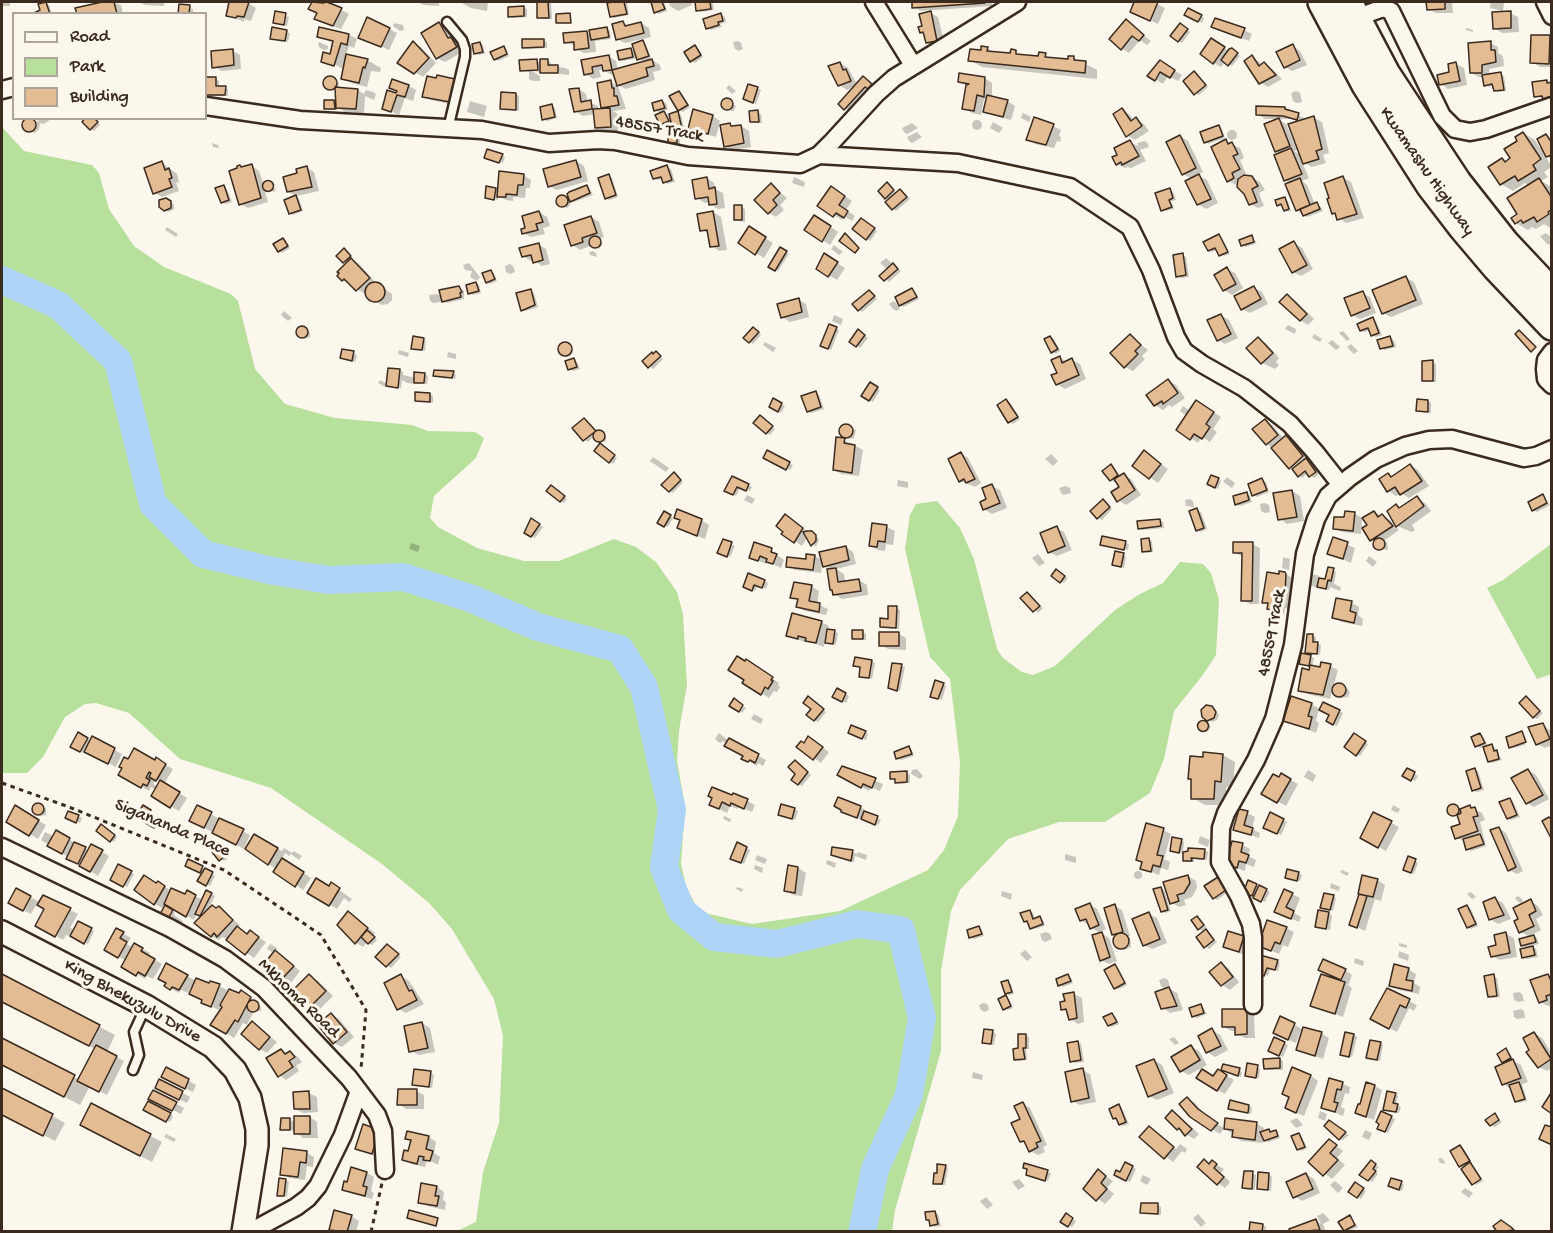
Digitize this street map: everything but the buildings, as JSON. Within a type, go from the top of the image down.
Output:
[{"type":"main road","name":"Kwamashu Highway","points":[[1322,2],[1366,85],[1430,185],[1476,244],[1551,326]]},
{"type":"main road","name":"Kwamashu Highway","points":[[1352,10],[1386,74],[1457,182],[1505,243],[1551,293]]},
{"type":"street","points":[[874,2],[913,66]]},
{"type":"street","name":"48557 Track","points":[[207,106],[300,120],[482,130],[549,143],[615,141],[688,156],[791,164],[809,161],[819,155],[894,78],[1017,2]]},
{"type":"street","points":[[1545,2],[1551,16]]},
{"type":"street","points":[[1352,10],[1376,9],[1390,5],[1424,82],[1442,116],[1455,129],[1470,132],[1486,129],[1551,106]]},
{"type":"street","points":[[819,155],[958,163],[1070,188],[1130,227],[1151,270],[1176,337],[1184,351],[1244,388],[1290,424],[1341,485]]},
{"type":"street","points":[[1551,352],[1546,360],[1545,369],[1546,380],[1551,385]]},
{"type":"street","name":"48559 Track","points":[[1253,1005],[1251,924],[1220,862],[1221,828],[1226,813],[1256,760],[1274,719],[1293,645],[1305,554],[1310,534],[1328,496],[1376,459],[1406,446],[1429,440],[1452,439],[1524,458],[1536,456],[1551,449]]},
{"type":"street","name":"Mkhoma Road","points":[[2,847],[170,928],[225,959],[264,988],[349,1077],[376,1115],[382,1131],[385,1170]]},
{"type":"street","name":"King Bhekuzulu Drive","points":[[2,932],[146,1006],[213,1047],[235,1070],[250,1098],[257,1129],[257,1145],[243,1232]]},
{"type":"street","points":[[250,1232],[296,1207],[313,1192],[343,1135],[359,1092]]},
{"type":"lane","points":[[447,22],[462,40],[465,48],[465,57],[448,129]]},
{"type":"lane","points":[[133,1070],[140,1055],[134,1032],[146,1006]]},
{"type":"path","name":"Sigananda Place","points":[[2,783],[69,807],[224,870],[321,935],[366,1010],[359,1092]]},
{"type":"path","points":[[371,1232],[385,1170]]},
{"type":"green space","points":[[2,127],[24,151],[92,165],[99,173],[109,209],[134,246],[164,267],[231,294],[238,301],[255,369],[285,404],[335,418],[412,425],[428,431],[475,432],[484,438],[476,458],[434,496],[430,518],[438,527],[477,548],[524,561],[559,561],[614,539],[636,547],[656,562],[677,592],[683,614],[687,685],[679,731],[677,761],[685,806],[681,864],[686,886],[696,906],[705,913],[752,924],[840,911],[928,870],[944,850],[958,816],[960,762],[950,679],[930,657],[905,549],[910,515],[916,504],[937,501],[960,528],[974,559],[997,649],[1003,658],[1022,672],[1033,675],[1055,666],[1115,610],[1163,583],[1180,562],[1203,564],[1211,573],[1219,600],[1216,655],[1174,711],[1164,759],[1150,793],[1105,822],[1059,822],[1008,839],[960,890],[951,911],[941,971],[941,1051],[895,1210],[892,1231],[457,1231],[476,1222],[483,1172],[499,1123],[503,1036],[494,999],[452,929],[429,903],[382,864],[271,788],[180,759],[129,713],[96,703],[85,704],[65,717],[43,757],[27,773],[2,773]]},
{"type":"green space","points":[[1551,544],[1551,674],[1537,679],[1487,588],[1503,580]]},
{"type":"waterway","points":[[2,280],[58,305],[118,361],[153,504],[203,554],[273,571],[329,580],[403,577],[470,598],[538,627],[620,649],[644,687],[672,810],[664,867],[681,910],[714,937],[777,944],[857,924],[901,930],[922,1018],[909,1095],[875,1169],[862,1232]]}]
